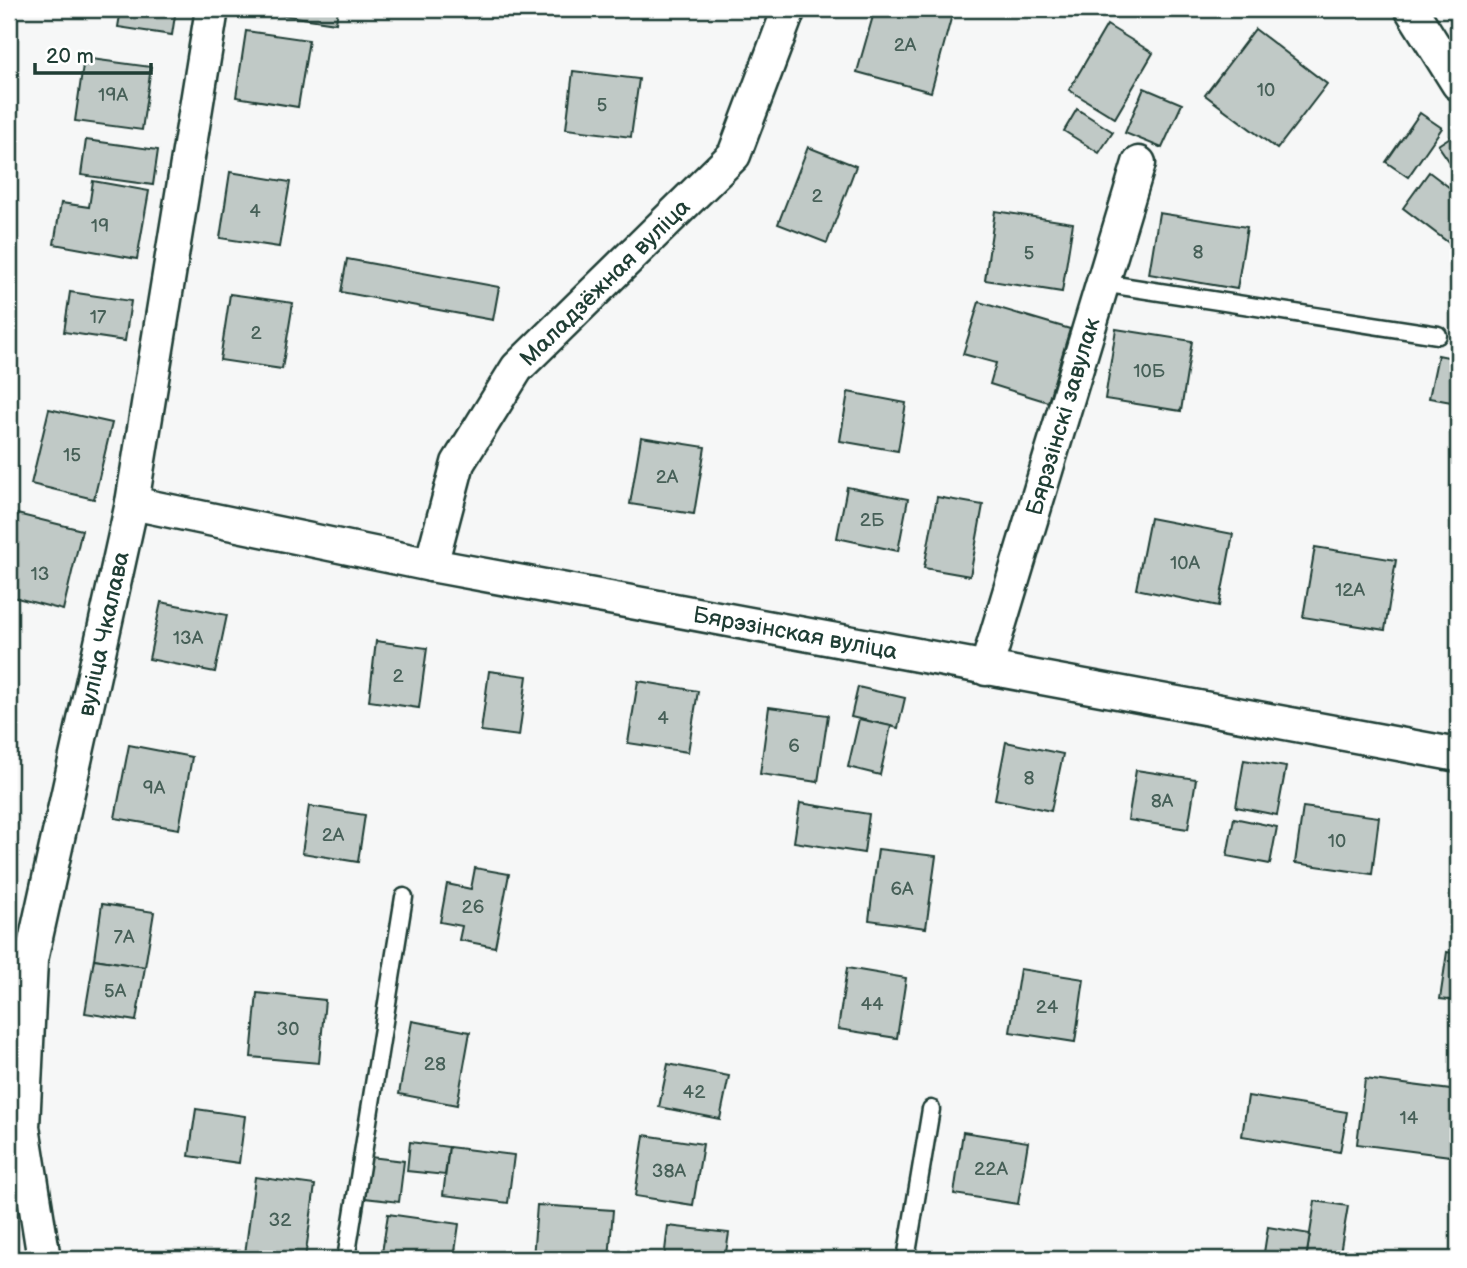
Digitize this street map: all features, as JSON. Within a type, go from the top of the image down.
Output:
[{"type":"street","name":"вуліца Чкалава","points":[[44,1259],[23,1127],[31,960],[132,503],[212,9]]},
{"type":"street","name":"Маладзёжная вуліца","points":[[431,565],[458,463],[517,368],[734,156],[789,9]]},
{"type":"street","points":[[1411,9],[1458,84]]},
{"type":"street","name":"Бярэзінскі завулак","points":[[986,669],[1139,163]]},
{"type":"street","name":"Бярэзінская вуліца","points":[[132,503],[431,565],[1458,755]]},
{"type":"lane","points":[[1102,284],[1438,335]]},
{"type":"lane","points":[[346,1259],[404,897]]},
{"type":"lane","points":[[906,1259],[931,1109]]},
{"type":"building","points":[[121,9],[176,9],[172,35],[118,27]]},
{"type":"building","points":[[269,9],[338,9],[336,23],[268,13]]},
{"type":"building","points":[[875,9],[929,9],[952,15],[931,92],[857,72]]},
{"type":"building","points":[[1107,25],[1153,53],[1115,118],[1069,90]]},
{"type":"building","points":[[1255,29],[1327,84],[1277,149],[1205,95]]},
{"type":"building","points":[[246,31],[309,40],[298,107],[236,97]]},
{"type":"building","points":[[84,58],[151,67],[142,130],[75,121]]},
{"type":"building","points":[[573,71],[639,79],[631,137],[566,129]]},
{"type":"building","points":[[1144,88],[1182,104],[1162,148],[1125,133]]},
{"type":"building","points":[[1077,109],[1113,132],[1099,153],[1064,131]]},
{"type":"building","points":[[1420,113],[1442,128],[1408,177],[1386,162]]},
{"type":"building","points":[[1458,132],[1458,174],[1438,145]]},
{"type":"building","points":[[86,140],[158,150],[153,185],[81,175]]},
{"type":"building","points":[[808,147],[856,166],[827,243],[778,224]]},
{"type":"building","points":[[230,172],[290,182],[279,247],[220,238]]},
{"type":"building","points":[[1429,172],[1458,194],[1458,232],[1449,243],[1403,208]]},
{"type":"building","points":[[93,181],[149,191],[137,259],[54,244],[61,203],[89,207]]},
{"type":"building","points":[[995,211],[1073,223],[1062,292],[985,280]]},
{"type":"building","points":[[1159,213],[1247,227],[1237,289],[1149,274]]},
{"type":"building","points":[[347,259],[499,287],[493,320],[341,292]]},
{"type":"building","points":[[70,292],[131,301],[125,341],[64,332]]},
{"type":"building","points":[[230,294],[293,303],[282,369],[220,360]]},
{"type":"building","points":[[979,302],[1070,329],[1048,402],[990,384],[996,363],[963,354]]},
{"type":"building","points":[[1116,329],[1192,341],[1181,411],[1105,399]]},
{"type":"building","points":[[1438,355],[1458,359],[1457,403],[1429,398]]},
{"type":"building","points":[[848,392],[906,403],[898,451],[840,441]]},
{"type":"building","points":[[49,409],[112,423],[94,499],[31,484]]},
{"type":"building","points":[[641,437],[705,447],[694,514],[630,504]]},
{"type":"building","points":[[847,487],[908,499],[898,551],[837,538]]},
{"type":"building","points":[[937,497],[983,505],[970,576],[924,568]]},
{"type":"building","points":[[17,514],[82,530],[63,610],[9,596],[9,549]]},
{"type":"building","points":[[1150,518],[1233,534],[1219,606],[1136,589]]},
{"type":"building","points":[[1315,547],[1396,560],[1385,630],[1303,617]]},
{"type":"building","points":[[161,602],[227,615],[215,672],[149,659]]},
{"type":"building","points":[[376,641],[427,648],[419,708],[369,701]]},
{"type":"building","points":[[489,671],[527,676],[519,736],[481,731]]},
{"type":"building","points":[[638,681],[698,691],[688,752],[628,743]]},
{"type":"building","points":[[858,687],[905,698],[898,728],[851,717]]},
{"type":"building","points":[[769,707],[828,715],[818,782],[760,774]]},
{"type":"building","points":[[859,719],[891,726],[880,775],[848,767]]},
{"type":"building","points":[[1006,742],[1063,754],[1051,811],[995,799]]},
{"type":"building","points":[[129,745],[192,757],[179,829],[115,818]]},
{"type":"building","points":[[1244,760],[1286,767],[1277,815],[1236,807]]},
{"type":"building","points":[[1136,770],[1196,779],[1188,829],[1128,820]]},
{"type":"building","points":[[800,803],[869,814],[864,853],[794,842]]},
{"type":"building","points":[[309,806],[365,815],[358,862],[302,853]]},
{"type":"building","points":[[1303,807],[1379,817],[1372,874],[1295,863]]},
{"type":"building","points":[[1234,818],[1277,827],[1270,864],[1227,856]]},
{"type":"building","points":[[878,849],[936,856],[926,928],[869,920]]},
{"type":"building","points":[[475,868],[509,874],[495,947],[459,940],[462,926],[440,922],[447,884],[471,889]]},
{"type":"building","points":[[102,904],[154,912],[145,967],[94,959]]},
{"type":"building","points":[[1447,952],[1458,954],[1458,1001],[1440,999]]},
{"type":"building","points":[[94,959],[145,967],[136,1021],[85,1013]]},
{"type":"building","points":[[847,968],[906,978],[897,1038],[838,1029]]},
{"type":"building","points":[[1020,969],[1084,979],[1075,1042],[1010,1032]]},
{"type":"building","points":[[257,993],[325,1000],[319,1063],[251,1057]]},
{"type":"building","points":[[412,1021],[470,1032],[457,1105],[399,1094]]},
{"type":"building","points":[[668,1064],[729,1076],[720,1119],[659,1107]]},
{"type":"building","points":[[1365,1079],[1458,1091],[1458,1157],[1357,1144]]},
{"type":"building","points":[[1248,1096],[1347,1112],[1340,1152],[1242,1136]]},
{"type":"building","points":[[196,1109],[245,1116],[239,1163],[189,1156]]},
{"type":"building","points":[[963,1132],[1028,1142],[1018,1204],[954,1194]]},
{"type":"building","points":[[644,1135],[703,1144],[693,1205],[635,1196]]},
{"type":"building","points":[[410,1142],[449,1147],[445,1175],[407,1171]]},
{"type":"building","points":[[449,1147],[514,1155],[508,1203],[443,1195]]},
{"type":"building","points":[[370,1157],[404,1161],[399,1202],[365,1198]]},
{"type":"building","points":[[255,1177],[315,1185],[305,1259],[245,1254]]},
{"type":"building","points":[[1315,1201],[1348,1206],[1339,1259],[1306,1259]]},
{"type":"building","points":[[537,1205],[613,1210],[609,1259],[533,1259]]},
{"type":"building","points":[[388,1214],[459,1224],[454,1259],[381,1259]]},
{"type":"building","points":[[668,1226],[729,1233],[725,1259],[664,1259]]},
{"type":"building","points":[[1268,1227],[1310,1234],[1306,1259],[1263,1259]]}]
